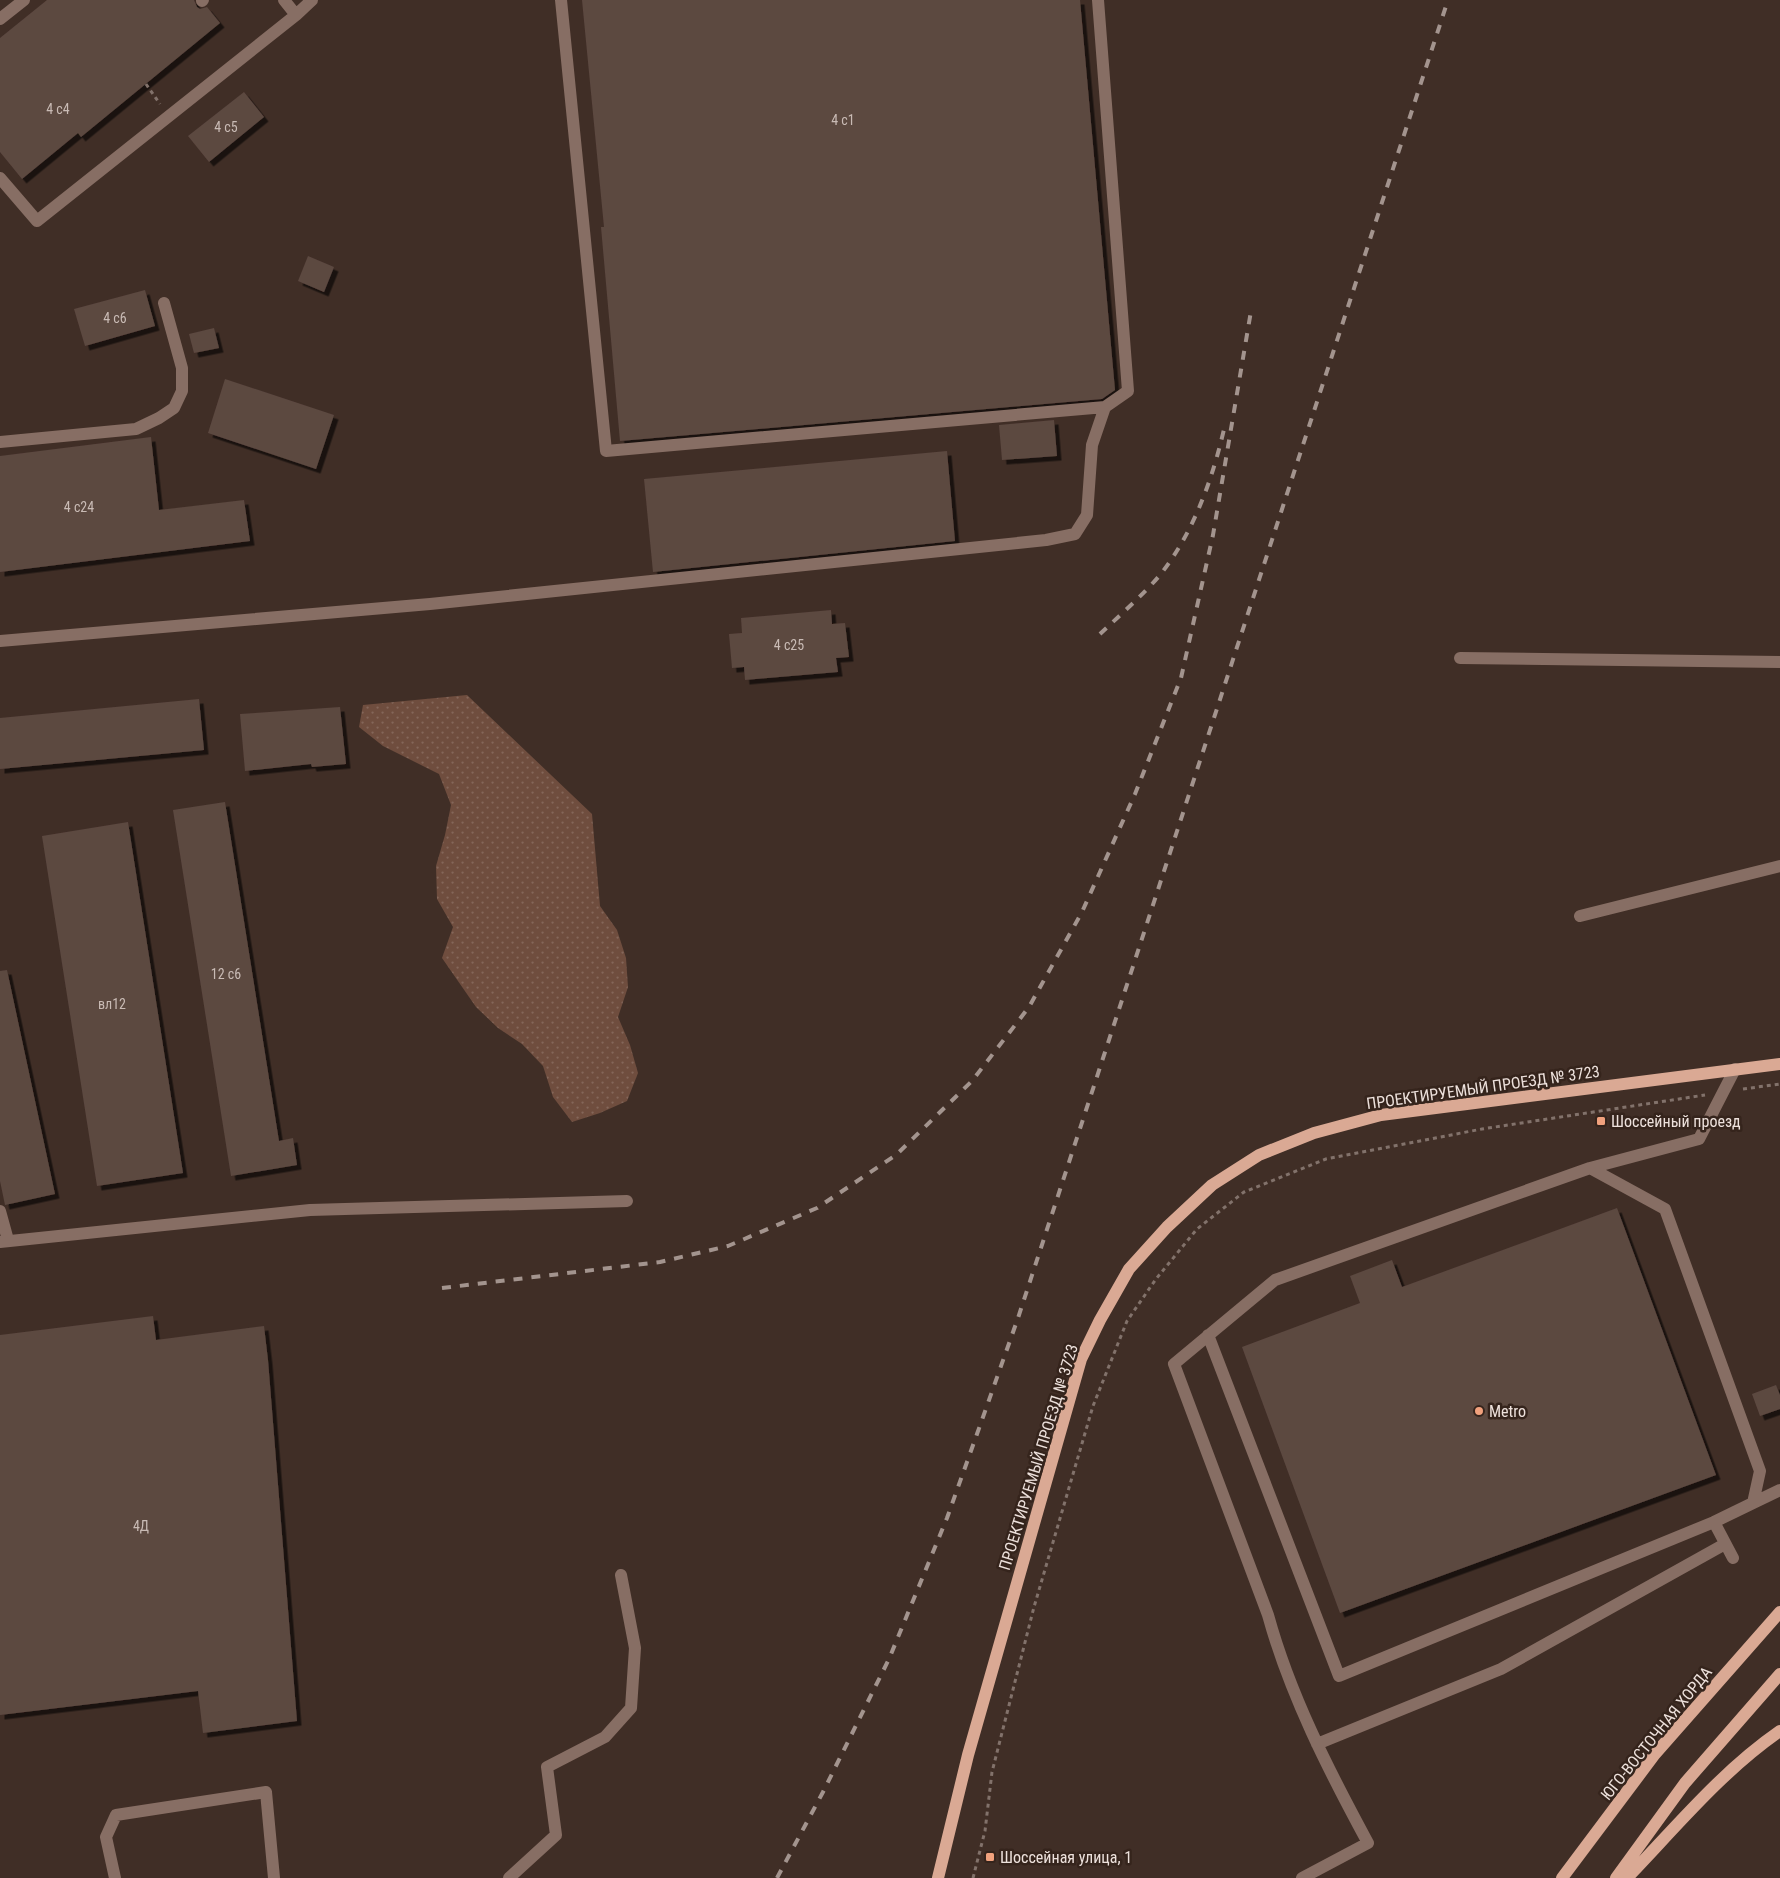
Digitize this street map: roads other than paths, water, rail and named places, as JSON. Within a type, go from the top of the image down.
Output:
[{"type":"main road","name":"ПРОЕКТИРУЕМЫЙ ПРОЕЗД № 3723","points":[[938,1878],[968,1755],[1081,1359],[1100,1320],[1129,1269],[1167,1226],[1212,1185],[1259,1154],[1314,1133],[1381,1115],[1780,1064]]},
{"type":"main road","name":"ЮГО-ВОСТОЧНАЯ ХОРДА","points":[[1562,1878],[1655,1754],[1780,1612]]},
{"type":"main road","points":[[1616,1878],[1685,1783],[1780,1674]]},
{"type":"main road","points":[[1627,1878],[1706,1795],[1761,1744],[1780,1731]]},
{"type":"street","points":[[0,19],[24,0]]},
{"type":"street","points":[[284,0],[296,16]]},
{"type":"street","points":[[0,178],[37,222],[296,16],[312,0]]},
{"type":"street","points":[[561,0],[606,451],[1105,407],[1128,391],[1098,0]]},
{"type":"street","points":[[0,442],[136,429],[160,418],[174,408],[182,391],[182,368],[164,303]]},
{"type":"street","points":[[0,641],[430,604],[1046,540],[1075,534],[1087,515],[1092,445],[1105,407]]},
{"type":"street","points":[[1460,658],[1780,662]]},
{"type":"street","points":[[1580,916],[1780,866]]},
{"type":"street","points":[[1302,1878],[1368,1843],[1317,1744],[1277,1647],[1268,1616],[1174,1364],[1275,1280],[1590,1168],[1699,1139],[1735,1069]]},
{"type":"street","points":[[1590,1168],[1665,1208],[1760,1470],[1753,1503]]},
{"type":"street","points":[[0,1211],[4,1241],[310,1210],[627,1201]]},
{"type":"street","points":[[1208,1335],[1339,1676],[1714,1522],[1780,1490]]},
{"type":"street","points":[[1714,1522],[1733,1558]]},
{"type":"street","points":[[1317,1744],[1501,1669],[1725,1544]]},
{"type":"street","points":[[509,1878],[556,1835],[547,1767],[605,1737],[631,1708],[635,1648],[622,1575]]},
{"type":"street","points":[[115,1878],[106,1837],[116,1815],[266,1792],[274,1878]]},
{"type":"railway","points":[[777,1878],[823,1792],[889,1659],[947,1518],[1018,1318],[1448,0]]},
{"type":"railway","points":[[442,1288],[660,1262],[728,1246],[817,1208],[896,1155],[972,1081],[1029,1007],[1082,912],[1135,794],[1181,678],[1213,535],[1251,311]]},
{"type":"railway","points":[[1100,634],[1160,575],[1183,541],[1201,504],[1215,465],[1225,425]]},
{"type":"place","name":"Шоссейный проезд","points":[[1601,1121]]},
{"type":"place","name":"Metro","points":[[1479,1411]]},
{"type":"place","name":"Шоссейная улица, 1","points":[[990,1857]]}]
